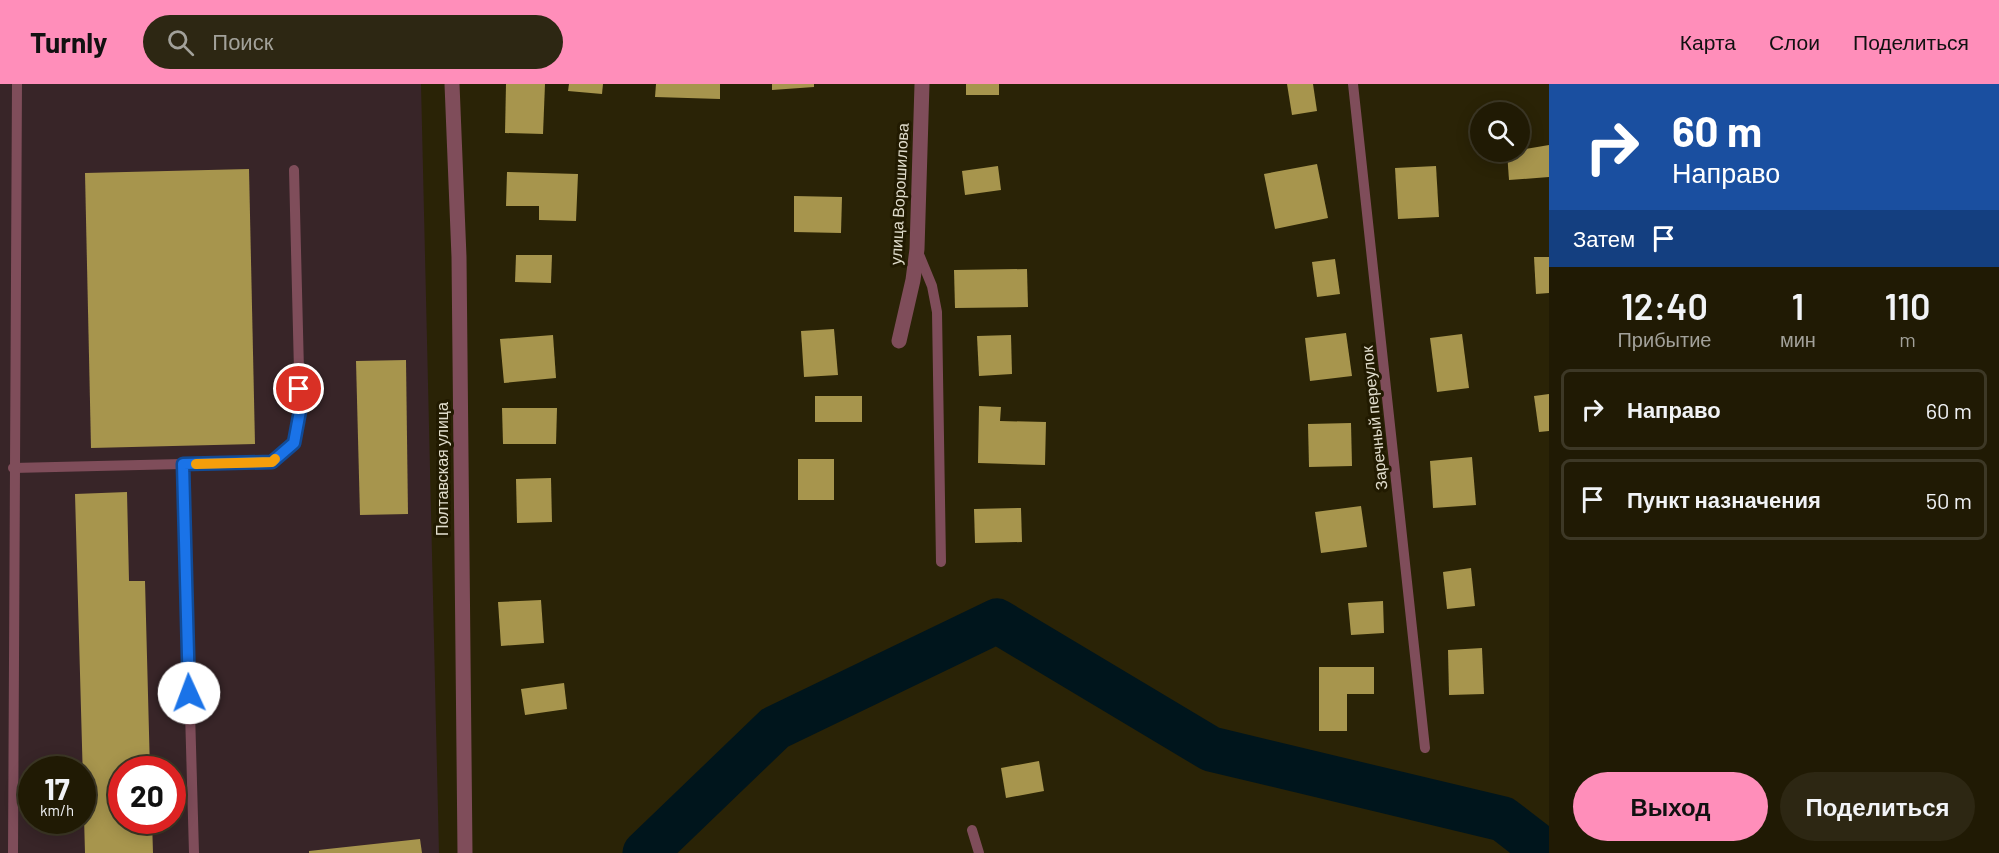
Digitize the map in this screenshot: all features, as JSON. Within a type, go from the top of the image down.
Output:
[{"type":"street","name":"Полтавская улица","points":[[452,84],[459,257],[465,853]]},
{"type":"street","name":"улица Ворошилова","points":[[899,341],[913,280],[917,249],[922,84]]},
{"type":"lane","points":[[13,853],[13,468],[17,84]]},
{"type":"lane","name":"Заречный переулок","points":[[1353,84],[1425,748]]},
{"type":"lane","points":[[13,468],[272,462],[294,443],[300,411],[294,170]]},
{"type":"lane","points":[[917,249],[932,286],[937,312],[941,562]]},
{"type":"lane","points":[[183,464],[194,853]]},
{"type":"lane","points":[[972,830],[979,853]]},
{"type":"shaded area","points":[[0,84],[421,84],[439,853],[0,853]]},
{"type":"building","points":[[506,84],[545,84],[543,134],[505,133]]},
{"type":"building","points":[[569,84],[603,84],[602,94],[568,91]]},
{"type":"building","points":[[656,84],[720,84],[720,99],[655,97]]},
{"type":"building","points":[[772,84],[814,84],[814,87],[772,90]]},
{"type":"building","points":[[966,84],[999,84],[999,95],[966,95]]},
{"type":"building","points":[[1287,84],[1313,84],[1317,111],[1292,115]]},
{"type":"building","points":[[1549,145],[1549,177],[1509,180],[1508,162],[1530,162],[1530,148]]},
{"type":"building","points":[[1317,164],[1328,218],[1275,229],[1264,174]]},
{"type":"building","points":[[998,166],[1001,190],[965,195],[962,171]]},
{"type":"building","points":[[1436,166],[1439,217],[1398,219],[1395,168]]},
{"type":"building","points":[[249,169],[255,444],[91,448],[85,173]]},
{"type":"building","points":[[507,172],[578,174],[576,221],[539,220],[539,206],[506,206]]},
{"type":"building","points":[[794,196],[842,197],[841,233],[794,232]]},
{"type":"building","points":[[516,255],[552,255],[551,283],[515,282]]},
{"type":"building","points":[[1534,257],[1549,257],[1549,293],[1536,294]]},
{"type":"building","points":[[1335,259],[1340,294],[1317,297],[1312,262]]},
{"type":"building","points":[[1027,269],[1028,307],[955,308],[954,270]]},
{"type":"building","points":[[834,329],[838,375],[804,377],[801,331]]},
{"type":"building","points":[[1346,333],[1352,376],[1310,381],[1305,338]]},
{"type":"building","points":[[1462,334],[1469,388],[1437,392],[1430,338]]},
{"type":"building","points":[[553,335],[556,378],[504,383],[500,339]]},
{"type":"building","points":[[1011,335],[1012,374],[979,376],[977,336]]},
{"type":"building","points":[[406,360],[408,514],[360,515],[356,361]]},
{"type":"building","points":[[1549,394],[1549,431],[1539,432],[1534,396]]},
{"type":"building","points":[[815,396],[862,396],[862,422],[815,422]]},
{"type":"building","points":[[979,406],[1001,407],[1000,421],[1046,422],[1045,465],[978,463]]},
{"type":"building","points":[[502,408],[557,408],[556,444],[503,444]]},
{"type":"building","points":[[1351,423],[1352,466],[1309,467],[1308,424]]},
{"type":"building","points":[[1472,457],[1476,505],[1433,508],[1430,461]]},
{"type":"building","points":[[798,459],[834,459],[834,500],[798,500]]},
{"type":"building","points":[[551,478],[552,522],[517,523],[516,479]]},
{"type":"building","points":[[127,492],[129,581],[145,581],[150,756],[108,756],[108,834],[152,834],[153,853],[85,853],[84,834],[96,834],[96,756],[82,756],[75,494]]},
{"type":"building","points":[[1361,506],[1367,547],[1321,553],[1315,512]]},
{"type":"building","points":[[1021,508],[1022,542],[975,543],[974,509]]},
{"type":"building","points":[[1471,568],[1475,606],[1447,609],[1443,572]]},
{"type":"building","points":[[541,600],[544,643],[501,646],[498,602]]},
{"type":"building","points":[[1383,601],[1384,633],[1351,635],[1348,603]]},
{"type":"building","points":[[1482,648],[1484,694],[1449,695],[1448,650]]},
{"type":"building","points":[[1319,667],[1374,667],[1374,694],[1347,694],[1347,731],[1319,731]]},
{"type":"building","points":[[564,683],[567,709],[525,715],[521,689]]},
{"type":"building","points":[[1039,761],[1044,791],[1006,798],[1001,768]]},
{"type":"building","points":[[420,839],[422,853],[309,853],[309,851]]},
{"type":"waterway","points":[[645,853],[775,728],[997,621],[1211,749],[1503,819],[1547,853]]},
{"type":"slow traffic","points":[[196,464],[272,462],[275,459]]},
{"type":"route","points":[[189,693],[183,464],[272,462],[294,443],[300,411],[299,389]]}]
